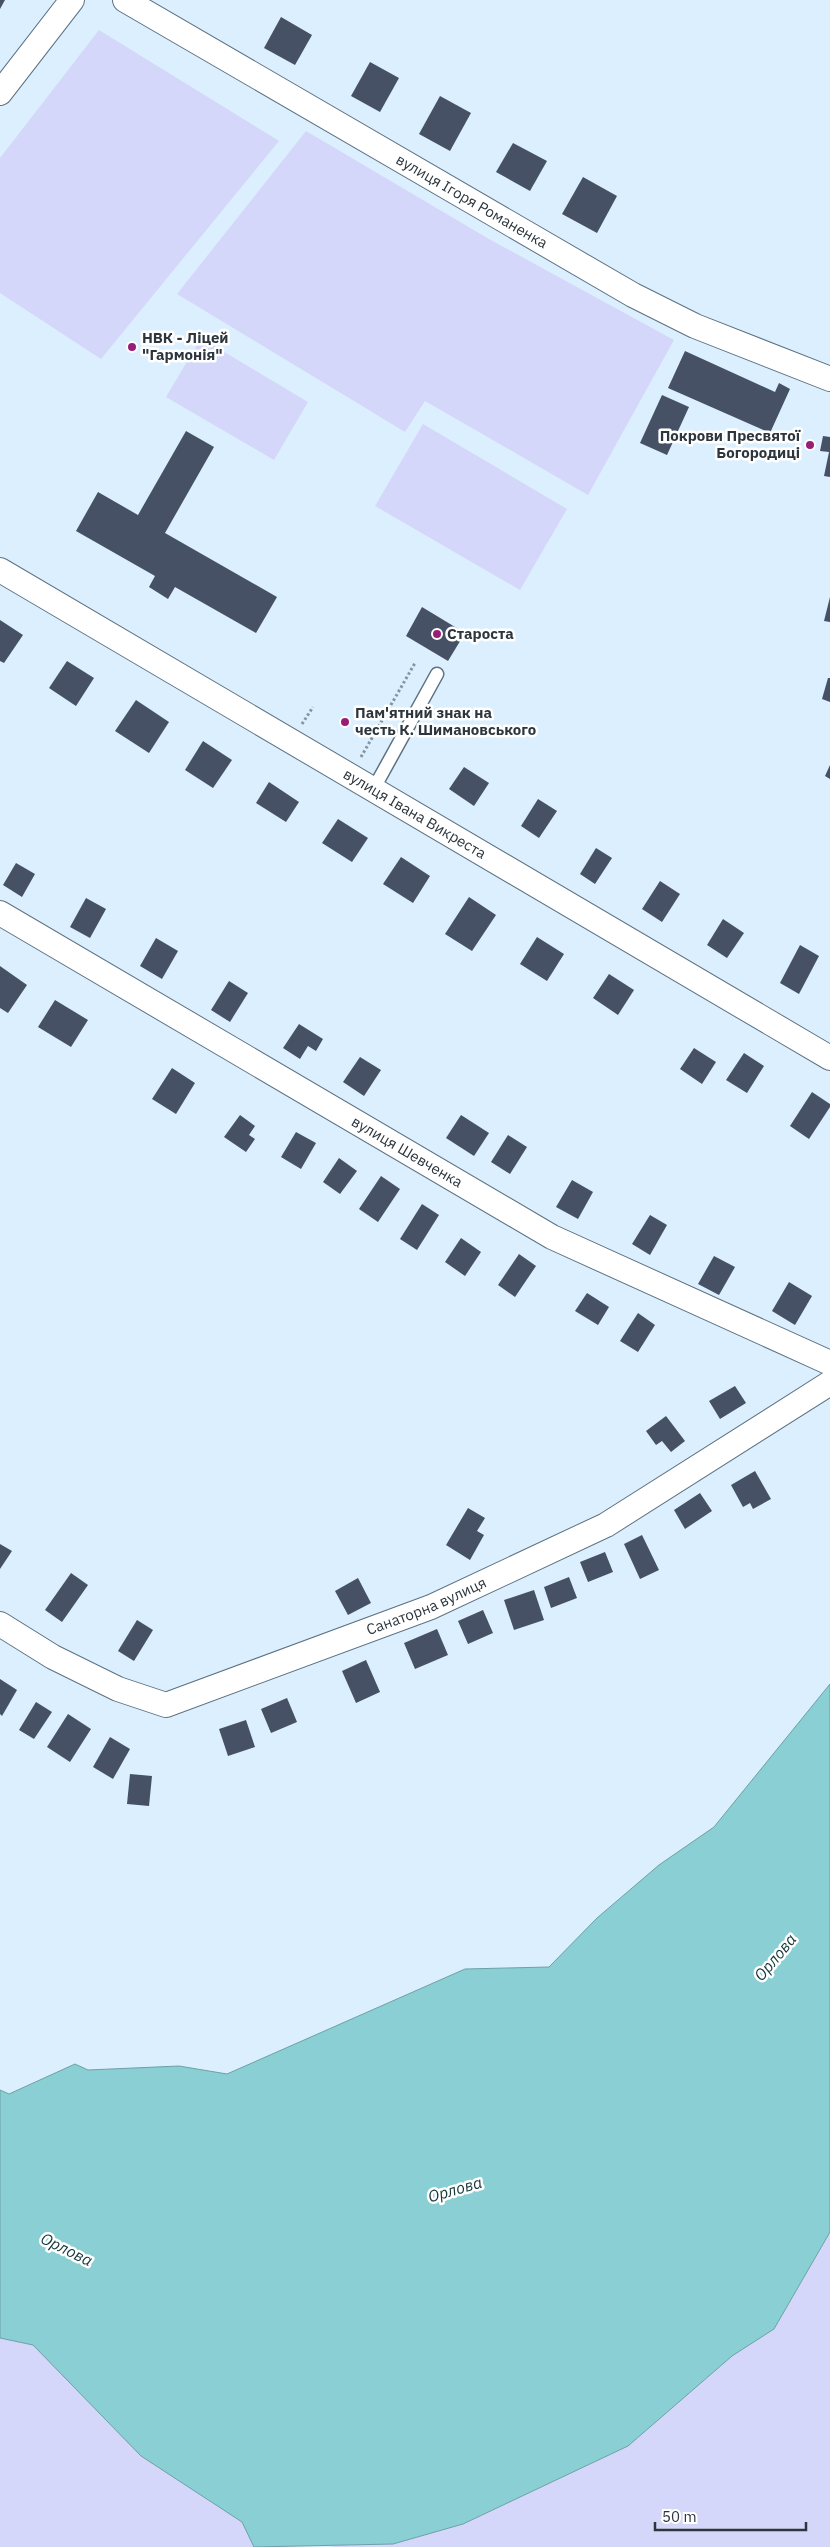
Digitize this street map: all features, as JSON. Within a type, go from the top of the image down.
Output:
[{"type":"street","points":[[0,93],[72,0]]},
{"type":"street","name":"вулиця Ігоря Романенка","points":[[125,0],[633,295],[695,326],[830,379]]},
{"type":"street","name":"вулиця Івана Викреста","points":[[0,570],[830,1058]]},
{"type":"street","name":"вулиця Шевченка","points":[[0,913],[552,1238],[830,1363]]},
{"type":"street","name":"Санаторна вулиця","points":[[0,1624],[53,1658],[110,1685],[166,1705],[431,1607],[606,1525],[830,1383]]},
{"type":"lane","points":[[373,790],[437,674]]},
{"type":"path","points":[[350,776],[415,663]]},
{"type":"shaded area","points":[[99,30],[279,141],[101,359],[0,293],[0,158]]},
{"type":"shaded area","points":[[306,131],[489,239],[674,340],[588,495],[425,401],[405,432],[177,294]]},
{"type":"shaded area","points":[[201,338],[308,402],[274,460],[166,397]]},
{"type":"shaded area","points":[[423,424],[567,509],[520,590],[375,506]]},
{"type":"shaded area","points":[[830,2232],[830,2547],[329,2547],[463,2524],[628,2446],[732,2356],[774,2329]]},
{"type":"shaded area","points":[[0,2338],[33,2345],[141,2456],[242,2522],[254,2547],[0,2547]]},
{"type":"water","name":"Орлова","points":[[830,1684],[830,2232],[774,2329],[732,2356],[628,2446],[463,2524],[393,2544],[254,2547],[242,2522],[141,2456],[33,2345],[0,2338],[0,2090],[9,2094],[75,2064],[88,2070],[179,2066],[227,2074],[465,1969],[549,1967],[597,1918],[659,1865],[714,1827]]},
{"type":"building","points":[[0,0],[5,0],[0,9]]},
{"type":"building","points":[[281,17],[312,35],[295,65],[264,48]]},
{"type":"building","points":[[370,62],[399,78],[380,112],[351,96]]},
{"type":"building","points":[[440,96],[471,113],[450,151],[419,134]]},
{"type":"building","points":[[513,143],[547,161],[530,191],[496,172]]},
{"type":"building","points":[[583,177],[617,196],[597,233],[562,214]]},
{"type":"building","points":[[685,351],[775,392],[779,383],[790,389],[770,433],[668,388]]},
{"type":"building","points":[[662,395],[689,407],[667,455],[640,443]]},
{"type":"building","points":[[186,431],[214,447],[165,533],[277,597],[256,633],[175,587],[168,599],[149,587],[155,576],[76,531],[98,492],[138,515]]},
{"type":"building","points":[[823,436],[830,437],[830,477],[824,476],[829,452],[820,451]]},
{"type":"building","points":[[830,597],[830,622],[824,621]]},
{"type":"building","points":[[422,607],[465,633],[448,661],[406,636]]},
{"type":"building","points":[[0,620],[23,635],[4,663],[0,661]]},
{"type":"building","points":[[67,661],[94,678],[76,706],[49,688]]},
{"type":"building","points":[[828,678],[830,678],[830,702],[822,699]]},
{"type":"building","points":[[136,700],[169,722],[149,753],[115,731]]},
{"type":"building","points":[[203,741],[232,760],[213,788],[185,770]]},
{"type":"building","points":[[830,765],[830,779],[825,776]]},
{"type":"building","points":[[464,767],[489,783],[474,806],[449,789]]},
{"type":"building","points":[[269,782],[299,802],[286,822],[256,803]]},
{"type":"building","points":[[538,799],[557,811],[539,838],[521,826]]},
{"type":"building","points":[[338,819],[368,838],[352,862],[322,843]]},
{"type":"building","points":[[596,848],[612,858],[595,884],[580,874]]},
{"type":"building","points":[[401,857],[430,876],[413,903],[383,884]]},
{"type":"building","points":[[16,863],[35,874],[22,897],[3,885]]},
{"type":"building","points":[[660,881],[680,894],[662,922],[642,909]]},
{"type":"building","points":[[469,897],[496,915],[472,951],[445,934]]},
{"type":"building","points":[[86,898],[106,909],[90,938],[70,927]]},
{"type":"building","points":[[723,919],[744,933],[727,958],[707,945]]},
{"type":"building","points":[[537,937],[564,954],[547,981],[520,964]]},
{"type":"building","points":[[156,938],[178,951],[162,979],[140,966]]},
{"type":"building","points":[[800,945],[819,956],[799,994],[780,983]]},
{"type":"building","points":[[0,966],[27,985],[8,1013],[0,1008]]},
{"type":"building","points":[[609,974],[634,990],[618,1015],[593,998]]},
{"type":"building","points":[[229,981],[248,993],[230,1022],[211,1010]]},
{"type":"building","points":[[55,1000],[88,1020],[71,1047],[38,1027]]},
{"type":"building","points":[[299,1024],[323,1039],[316,1051],[308,1046],[300,1059],[283,1048]]},
{"type":"building","points":[[694,1048],[716,1062],[702,1084],[680,1069]]},
{"type":"building","points":[[744,1053],[764,1066],[747,1093],[726,1080]]},
{"type":"building","points":[[360,1057],[381,1070],[364,1096],[343,1082]]},
{"type":"building","points":[[172,1068],[195,1083],[176,1114],[152,1099]]},
{"type":"building","points":[[812,1092],[830,1104],[830,1107],[809,1139],[790,1126]]},
{"type":"building","points":[[240,1115],[255,1126],[249,1135],[255,1139],[246,1152],[224,1137]]},
{"type":"building","points":[[461,1115],[489,1133],[474,1156],[446,1138]]},
{"type":"building","points":[[296,1132],[316,1143],[301,1169],[281,1157]]},
{"type":"building","points":[[508,1135],[527,1147],[510,1174],[491,1162]]},
{"type":"building","points":[[339,1158],[357,1171],[340,1194],[323,1182]]},
{"type":"building","points":[[381,1176],[400,1189],[378,1222],[359,1209]]},
{"type":"building","points":[[572,1180],[593,1192],[578,1219],[556,1207]]},
{"type":"building","points":[[422,1204],[439,1215],[417,1250],[400,1239]]},
{"type":"building","points":[[650,1215],[667,1225],[650,1255],[632,1244]]},
{"type":"building","points":[[461,1238],[481,1252],[465,1276],[445,1262]]},
{"type":"building","points":[[519,1254],[536,1266],[515,1297],[498,1285]]},
{"type":"building","points":[[714,1256],[735,1267],[719,1295],[698,1284]]},
{"type":"building","points":[[789,1282],[812,1296],[795,1325],[772,1311]]},
{"type":"building","points":[[587,1293],[609,1307],[598,1325],[575,1311]]},
{"type":"building","points":[[638,1313],[655,1325],[638,1352],[620,1341]]},
{"type":"building","points":[[735,1386],[746,1403],[720,1419],[709,1401]]},
{"type":"building","points":[[666,1416],[685,1441],[671,1452],[662,1441],[656,1445],[646,1431]]},
{"type":"building","points":[[755,1471],[771,1499],[753,1509],[750,1503],[743,1507],[731,1485]]},
{"type":"building","points":[[700,1493],[712,1511],[685,1529],[674,1510]]},
{"type":"building","points":[[468,1508],[485,1518],[477,1531],[484,1535],[470,1560],[446,1545]]},
{"type":"building","points":[[642,1535],[659,1570],[640,1579],[624,1544]]},
{"type":"building","points":[[0,1544],[12,1551],[0,1569]]},
{"type":"building","points":[[605,1552],[613,1572],[588,1582],[580,1562]]},
{"type":"building","points":[[71,1573],[88,1585],[62,1622],[45,1610]]},
{"type":"building","points":[[569,1577],[577,1598],[551,1608],[544,1587]]},
{"type":"building","points":[[358,1578],[371,1603],[348,1615],[335,1591]]},
{"type":"building","points":[[534,1590],[544,1620],[514,1630],[504,1600]]},
{"type":"building","points":[[483,1610],[493,1633],[468,1644],[458,1621]]},
{"type":"building","points":[[137,1620],[153,1630],[134,1661],[118,1651]]},
{"type":"building","points":[[437,1629],[448,1655],[415,1669],[404,1643]]},
{"type":"building","points":[[366,1660],[380,1692],[356,1703],[342,1671]]},
{"type":"building","points":[[0,1679],[17,1690],[2,1716],[0,1714]]},
{"type":"building","points":[[287,1698],[297,1722],[271,1733],[261,1709]]},
{"type":"building","points":[[36,1702],[52,1712],[34,1739],[19,1730]]},
{"type":"building","points":[[68,1714],[91,1729],[70,1762],[47,1747]]},
{"type":"building","points":[[246,1720],[255,1747],[228,1756],[219,1729]]},
{"type":"building","points":[[110,1737],[130,1749],[113,1779],[93,1767]]},
{"type":"building","points":[[130,1774],[152,1776],[149,1806],[127,1804]]},
{"type":"place","name":"НВК - Ліцей \"Гармонія\"","points":[[132,347]]},
{"type":"place","name":"Покрови Пресвятої Богородиці","points":[[810,445]]},
{"type":"place","name":"Староста","points":[[437,634]]},
{"type":"place","name":"Пам'ятний знак на честь К. Шимановського","points":[[345,722]]}]
